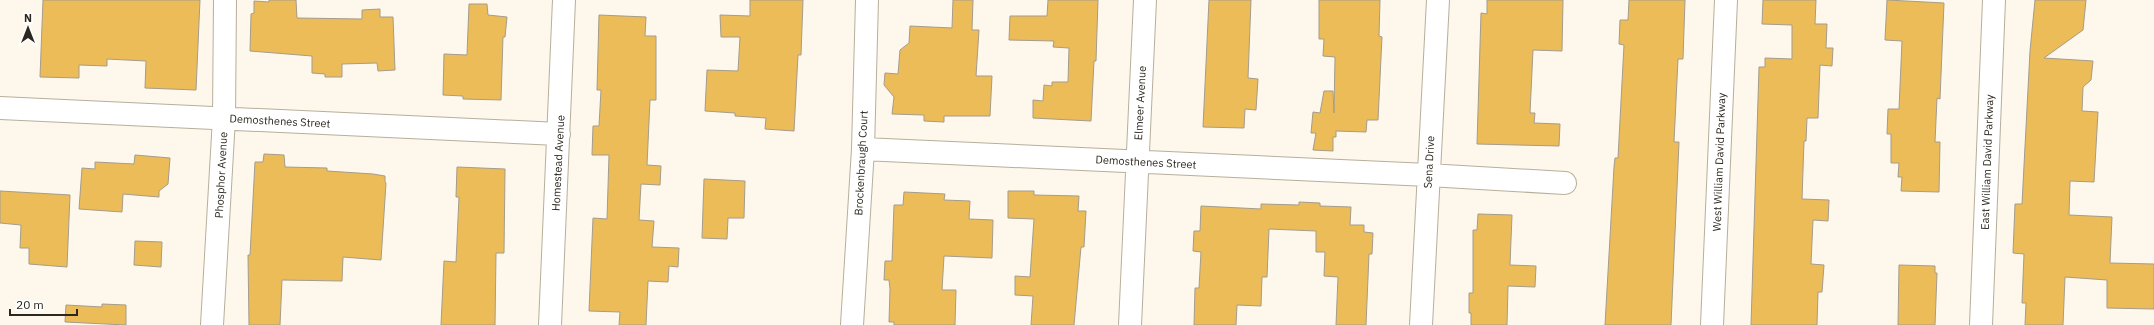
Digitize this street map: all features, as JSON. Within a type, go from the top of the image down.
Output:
[{"type":"street","name":"Phosphor Avenue","points":[[212,325],[224,118],[225,0]]},
{"type":"street","name":"Homestead Avenue","points":[[550,325],[564,0]]},
{"type":"street","name":"Brockenbraugh Court","points":[[852,325],[863,149],[867,0]]},
{"type":"street","name":"Elmeer Avenue","points":[[1130,325],[1145,0]]},
{"type":"street","name":"Sena Drive","points":[[1421,325],[1438,0]]},
{"type":"street","name":"West William David Parkway","points":[[1712,325],[1726,0]]},
{"type":"street","name":"East William David Parkway","points":[[1981,325],[1994,0]]},
{"type":"street","name":"Demosthenes Street","points":[[0,108],[559,134]]},
{"type":"street","name":"Demosthenes Street","points":[[863,149],[1428,174],[1565,183]]},
{"type":"building","points":[[43,0],[200,0],[196,90],[145,88],[146,61],[107,59],[107,66],[79,65],[79,78],[40,77]]},
{"type":"building","points":[[269,0],[296,0],[297,18],[362,19],[362,10],[380,9],[380,17],[393,17],[395,70],[378,71],[377,63],[342,64],[342,77],[325,77],[325,74],[312,73],[312,56],[250,51],[251,14],[254,13],[254,1],[269,2]]},
{"type":"building","points":[[750,0],[803,0],[801,55],[798,55],[794,131],[765,129],[766,118],[735,116],[735,113],[705,111],[707,70],[738,71],[740,37],[721,37],[720,15],[750,16]]},
{"type":"building","points":[[953,0],[973,0],[972,30],[979,30],[976,76],[992,76],[990,116],[944,116],[944,122],[924,121],[924,115],[892,114],[894,97],[884,85],[885,73],[898,74],[900,50],[909,43],[910,26],[952,28]]},
{"type":"building","points":[[1048,0],[1098,0],[1096,61],[1094,61],[1091,121],[1033,118],[1033,100],[1043,101],[1044,85],[1052,86],[1052,82],[1068,82],[1069,48],[1053,47],[1054,41],[1009,40],[1010,16],[1047,16]]},
{"type":"building","points":[[1209,0],[1251,0],[1248,78],[1258,79],[1256,110],[1245,109],[1244,128],[1203,127]]},
{"type":"building","points":[[1319,0],[1380,0],[1379,36],[1382,37],[1378,120],[1367,120],[1366,132],[1336,131],[1336,137],[1333,137],[1333,151],[1313,150],[1316,133],[1311,133],[1313,112],[1320,113],[1324,91],[1333,91],[1334,113],[1335,57],[1323,56],[1324,39],[1319,39]]},
{"type":"building","points":[[1487,0],[1563,0],[1562,51],[1533,50],[1530,113],[1535,113],[1534,123],[1560,124],[1559,146],[1477,144],[1481,13],[1487,14]]},
{"type":"building","points":[[1629,0],[1685,0],[1683,59],[1678,59],[1674,142],[1679,142],[1671,325],[1605,325],[1614,167],[1615,158],[1618,158],[1624,45],[1619,44],[1620,20],[1628,20]]},
{"type":"building","points":[[1763,0],[1816,0],[1815,24],[1827,24],[1826,48],[1833,48],[1832,66],[1820,65],[1818,118],[1807,118],[1806,141],[1804,141],[1802,199],[1829,200],[1828,221],[1813,220],[1811,264],[1824,265],[1822,292],[1818,292],[1817,325],[1751,325],[1759,67],[1765,67],[1765,58],[1792,59],[1792,25],[1762,24]]},
{"type":"building","points":[[1887,0],[1944,3],[1940,99],[1937,98],[1935,142],[1940,142],[1939,192],[1901,191],[1902,177],[1898,177],[1899,163],[1891,163],[1891,134],[1887,134],[1888,109],[1899,109],[1902,41],[1885,40]]},
{"type":"building","points":[[2035,0],[2086,0],[2083,30],[2044,58],[2093,61],[2091,80],[2083,87],[2082,111],[2098,112],[2094,182],[2070,181],[2069,215],[2112,217],[2110,263],[2154,264],[2154,309],[2107,308],[2107,280],[2065,277],[2063,325],[2025,325],[2026,303],[2022,303],[2024,254],[2013,253],[2015,204],[2022,204],[2030,51]]},
{"type":"building","points":[[469,4],[487,4],[488,15],[507,17],[505,37],[503,37],[501,100],[463,99],[463,96],[443,95],[444,54],[467,55]]},
{"type":"building","points":[[599,15],[646,17],[645,36],[656,36],[656,100],[650,100],[647,165],[661,166],[660,185],[641,184],[639,220],[654,221],[652,247],[679,248],[678,267],[669,266],[668,282],[648,281],[646,325],[619,325],[620,312],[589,311],[593,218],[607,219],[609,155],[592,155],[593,126],[599,126],[601,90],[597,90]]},
{"type":"building","points":[[264,154],[284,155],[285,167],[327,168],[327,171],[373,174],[385,176],[386,183],[381,260],[343,257],[342,281],[282,280],[280,325],[249,325],[248,255],[250,255],[255,162],[263,162]]},
{"type":"building","points":[[135,155],[170,158],[168,184],[159,191],[159,197],[123,194],[122,212],[79,209],[82,168],[95,169],[95,162],[134,164]]},
{"type":"building","points":[[457,167],[505,169],[504,253],[496,253],[495,325],[441,325],[444,261],[456,262],[459,197],[456,197]]},
{"type":"building","points":[[704,179],[745,181],[744,218],[728,218],[727,239],[702,238]]},
{"type":"building","points":[[0,191],[70,195],[67,267],[29,264],[29,248],[20,248],[21,225],[0,223]]},
{"type":"building","points":[[1008,191],[1034,191],[1034,195],[1079,196],[1078,211],[1086,211],[1084,247],[1081,247],[1074,325],[1031,325],[1033,296],[1015,295],[1015,276],[1030,277],[1034,219],[1008,218]]},
{"type":"building","points":[[904,192],[945,194],[944,200],[970,201],[969,219],[993,220],[992,258],[944,256],[942,290],[956,290],[955,325],[894,325],[894,322],[889,322],[890,289],[889,280],[884,280],[885,261],[892,261],[894,205],[903,205]]},
{"type":"building","points":[[1299,202],[1320,203],[1320,206],[1351,207],[1350,225],[1364,225],[1364,232],[1373,233],[1372,254],[1369,254],[1366,325],[1336,325],[1338,277],[1324,276],[1325,252],[1316,252],[1316,231],[1269,229],[1267,277],[1262,277],[1261,306],[1237,305],[1236,325],[1194,325],[1195,288],[1199,288],[1201,252],[1193,251],[1194,231],[1200,231],[1201,206],[1261,209],[1261,204],[1299,205]]},
{"type":"building","points":[[1478,214],[1512,215],[1510,265],[1536,266],[1535,287],[1508,286],[1507,325],[1471,325],[1471,313],[1469,313],[1469,293],[1473,293],[1473,230],[1477,230]]},
{"type":"building","points":[[135,241],[162,242],[161,267],[134,265]]},
{"type":"building","points":[[1899,265],[1935,266],[1935,273],[1937,273],[1935,325],[1898,325]]},
{"type":"building","points":[[102,304],[126,305],[126,325],[65,322],[66,305],[102,307]]}]
